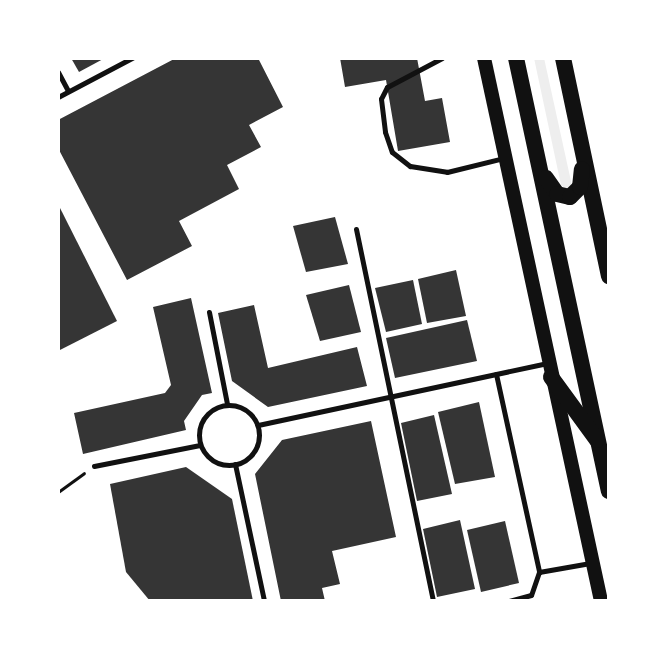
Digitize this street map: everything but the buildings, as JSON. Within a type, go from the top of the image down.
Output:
[{"type":"main road","points":[[484,58],[601,601]]},
{"type":"main road","points":[[516,58],[609,491]]},
{"type":"main road","points":[[563,58],[609,276]]},
{"type":"main road","points":[[539,166],[557,194],[570,197],[580,187],[583,156]]},
{"type":"main road","points":[[549,370],[600,445]]},
{"type":"lane","points":[[58,97],[132,58]]},
{"type":"lane","points":[[442,58],[387,87],[381,99],[385,132],[392,152],[410,166],[447,172],[505,158]]},
{"type":"lane","points":[[58,72],[68,91]]},
{"type":"lane","points":[[356,229],[433,601]]},
{"type":"lane","points":[[209,312],[227,404]]},
{"type":"lane","points":[[258,425],[496,374],[549,370]]},
{"type":"lane","points":[[496,374],[539,572],[531,595],[508,601]]},
{"type":"lane","points":[[227,404],[247,410],[258,425],[256,448],[250,457],[235,464],[211,459],[200,445],[200,425],[205,415],[227,404]]},
{"type":"lane","points":[[94,466],[200,445]]},
{"type":"lane","points":[[235,464],[264,601]]},
{"type":"lane","points":[[539,572],[594,563]]},
{"type":"path","points":[[58,492],[94,466]]},
{"type":"shaded area","points":[[534,58],[544,58],[572,186],[566,189],[561,185]]}]
